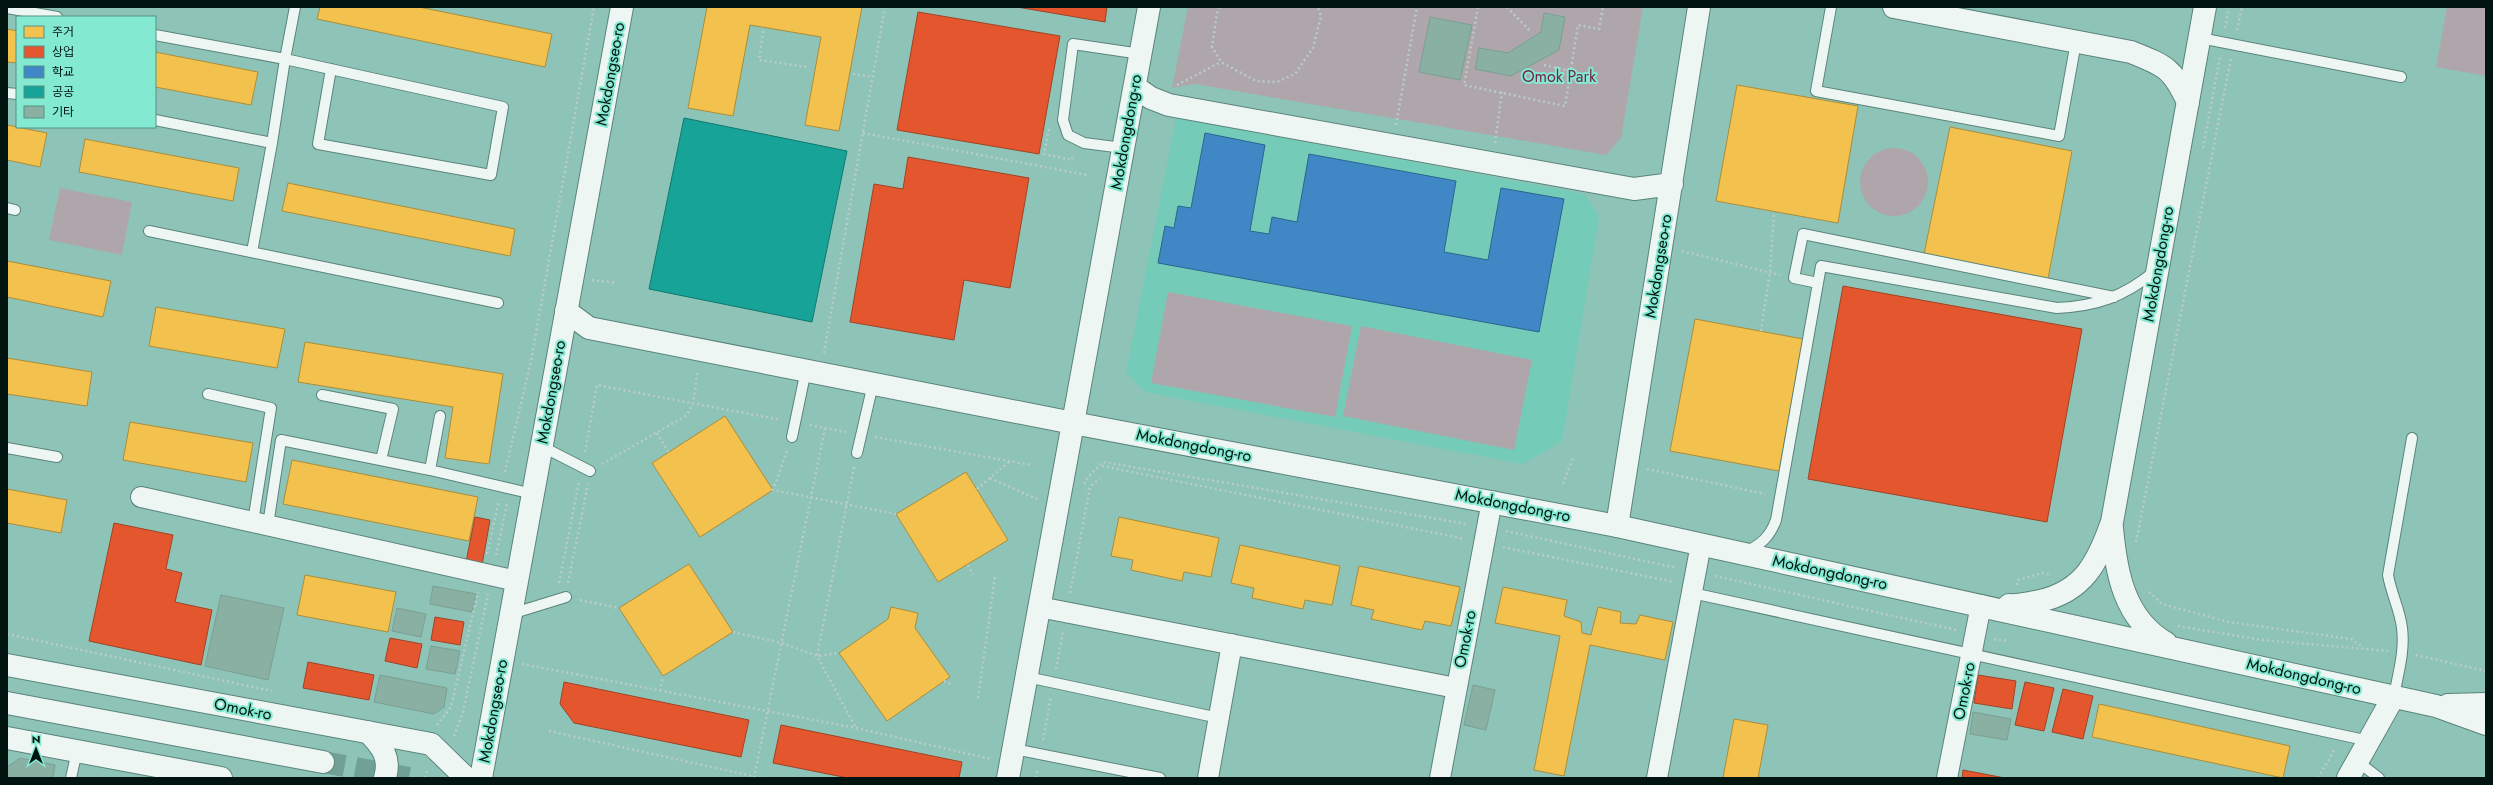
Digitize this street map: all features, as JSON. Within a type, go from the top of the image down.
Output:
[{"type":"main road","name":"Mokdongseo-ro","points":[[481,778],[622,7]]},
{"type":"main road","name":"Mokdongdong-ro","points":[[1011,764],[1149,7]]},
{"type":"main road","name":"Mokdongseo-ro","points":[[1617,526],[1699,7]]},
{"type":"main road","points":[[1894,7],[2131,52],[2159,64],[2176,77],[2188,102]]},
{"type":"main road","name":"Mokdongdong-ro","points":[[1950,598],[2014,605],[2054,598],[2067,592],[2090,570],[2104,546],[2112,522],[2205,7]]},
{"type":"main road","points":[[1134,87],[1151,98],[1169,105],[1634,189],[1672,184]]},
{"type":"main road","points":[[566,312],[589,328],[1073,423]]},
{"type":"main road","name":"Mokdongdong-ro","points":[[1073,423],[1492,501],[1744,553],[2394,696],[2436,706],[2486,724]]},
{"type":"main road","name":"Mokdongdong-ro","points":[[2112,522],[2114,555],[2125,596],[2142,624],[2154,636],[2172,647]]},
{"type":"main road","name":"Omok-ro","points":[[7,665],[431,744],[466,778]]},
{"type":"main road","points":[[2353,770],[2394,696]]},
{"type":"main road","points":[[7,703],[324,762]]},
{"type":"main road","name":"Mokdongdong-ro","points":[[2436,706],[2486,704]]},
{"type":"main road","points":[[368,732],[385,753],[389,766],[385,778]]},
{"type":"main road","points":[[7,738],[221,778]]},
{"type":"street","points":[[141,497],[517,581]]},
{"type":"street","name":"Omok-ro","points":[[1440,778],[1492,501]]},
{"type":"street","points":[[1657,778],[1701,544]]},
{"type":"street","name":"Omok-ro","points":[[1948,778],[1981,605]]},
{"type":"street","points":[[1040,607],[1456,688]]},
{"type":"street","points":[[1208,778],[1232,644]]},
{"type":"lane","points":[[252,252],[295,7]]},
{"type":"lane","points":[[1831,7],[1816,91],[2059,136],[2076,42]]},
{"type":"lane","points":[[7,8],[51,16]]},
{"type":"lane","points":[[156,35],[285,59],[331,69],[503,107],[491,175],[318,144],[331,69]]},
{"type":"lane","points":[[2200,38],[2401,77]]},
{"type":"lane","points":[[1124,148],[1084,143],[1068,135],[1063,120],[1073,44],[1141,54]]},
{"type":"lane","points":[[156,120],[272,143]]},
{"type":"lane","points":[[149,231],[498,303]]},
{"type":"lane","points":[[1818,283],[1794,278],[1803,234],[2116,297]]},
{"type":"lane","points":[[1744,553],[1761,543],[1772,531],[1780,498],[1821,266],[2057,308],[2084,307],[2116,297],[2139,284],[2157,270]]},
{"type":"lane","points":[[792,437],[795,422],[813,372]]},
{"type":"lane","points":[[857,453],[873,384]]},
{"type":"lane","points":[[208,394],[271,408],[261,524]]},
{"type":"lane","points":[[322,395],[393,409],[381,460]]},
{"type":"lane","points":[[430,470],[440,416]]},
{"type":"lane","points":[[2394,696],[2402,653],[2402,629],[2392,597],[2388,574],[2412,438]]},
{"type":"lane","points":[[261,524],[281,440],[430,470],[533,494]]},
{"type":"lane","points":[[541,446],[586,469]]},
{"type":"lane","points":[[7,448],[57,457]]},
{"type":"lane","points":[[1692,593],[1973,644],[2369,741]]},
{"type":"lane","points":[[511,614],[566,597]]},
{"type":"lane","points":[[1027,677],[1219,718]]},
{"type":"lane","points":[[71,778],[77,751]]},
{"type":"lane","points":[[1011,764],[1160,778]]},
{"type":"lane","points":[[2353,770],[2379,778]]},
{"type":"path","points":[[435,726],[451,707],[531,361],[594,7]]},
{"type":"path","points":[[813,372],[863,133],[885,7]]},
{"type":"path","points":[[1220,7],[1217,13],[1212,47],[1221,62],[1256,81],[1277,82],[1295,74],[1313,48],[1321,16],[1318,7]]},
{"type":"path","points":[[1397,120],[1417,7]]},
{"type":"path","points":[[1478,7],[1464,85],[1565,106],[1578,25],[1599,29],[1603,7]]},
{"type":"path","points":[[1508,7],[1530,31]]},
{"type":"path","points":[[2134,548],[2242,7]]},
{"type":"path","points":[[763,31],[759,60],[806,67]]},
{"type":"path","points":[[1172,88],[1221,62]]},
{"type":"path","points":[[1544,65],[1570,71]]},
{"type":"path","points":[[853,74],[873,77]]},
{"type":"path","points":[[1496,136],[1502,92]]},
{"type":"path","points":[[1050,125],[1044,154],[1072,160],[1073,153]]},
{"type":"path","points":[[863,133],[1087,175]]},
{"type":"path","points":[[1761,331],[1770,272],[1774,212]]},
{"type":"path","points":[[1679,251],[1794,278]]},
{"type":"path","points":[[555,601],[586,469],[657,433],[687,415],[692,403],[702,350]]},
{"type":"path","points":[[619,608],[566,597],[586,469],[597,385],[861,435],[1031,465]]},
{"type":"path","points":[[755,777],[767,711],[826,428]]},
{"type":"path","points":[[657,433],[669,453]]},
{"type":"path","points":[[792,437],[773,490],[896,514]]},
{"type":"path","points":[[856,728],[816,656],[857,453]]},
{"type":"path","points":[[1563,484],[1573,457]]},
{"type":"path","points":[[977,489],[1009,461]]},
{"type":"path","points":[[1083,492],[1089,476],[1103,462],[1540,537],[1696,572],[1973,644],[2007,641]]},
{"type":"path","points":[[1639,467],[1780,498]]},
{"type":"path","points":[[990,478],[1057,508]]},
{"type":"path","points":[[968,565],[973,575]]},
{"type":"path","points":[[2018,580],[2042,573],[2052,574]]},
{"type":"path","points":[[978,698],[995,577]]},
{"type":"path","points":[[2146,589],[2162,604],[2229,622],[2351,639],[2363,647],[2262,640],[2176,625]]},
{"type":"path","points":[[733,632],[782,643],[816,656],[839,653]]},
{"type":"path","points":[[7,634],[280,693]]},
{"type":"path","points":[[2412,654],[2486,671]]},
{"type":"path","points":[[545,668],[856,728],[1011,764]]},
{"type":"path","points":[[660,691],[663,676]]},
{"type":"path","points":[[944,681],[951,684]]},
{"type":"path","points":[[549,731],[761,778]]},
{"type":"path","points":[[2318,778],[2337,745]]},
{"type":"path","points":[[425,778],[427,770]]},
{"type":"shaded area","points":[[1176,118],[1585,194],[1599,217],[1562,441],[1523,464],[1145,392],[1126,373]]},
{"type":"green space","name":"Omok Park","points":[[1188,7],[1643,7],[1621,138],[1606,155],[1195,84],[1172,88]]},
{"type":"green space","points":[[2447,7],[2486,7],[2486,76],[2436,67]]},
{"type":"green space","points":[[1887,148],[1901,148],[1913,153],[1923,163],[1928,175],[1928,189],[1923,201],[1913,211],[1901,216],[1887,216],[1875,211],[1865,201],[1860,189],[1860,175],[1865,163],[1875,153]]},
{"type":"green space","points":[[60,188],[132,202],[122,255],[49,240]]},
{"type":"green space","points":[[1168,292],[1352,326],[1335,417],[1151,383]]},
{"type":"green space","points":[[1361,326],[1532,360],[1514,450],[1343,416]]},
{"type":"building: 주거","points":[[320,7],[419,7],[552,34],[545,67],[317,19]]},
{"type":"building: 주거","points":[[707,7],[862,7],[839,131],[805,125],[821,37],[750,25],[733,116],[688,108]]},
{"type":"building: 주거","points":[[7,29],[16,31],[16,63],[7,62]]},
{"type":"building: 주거","points":[[156,52],[258,72],[251,105],[156,87]]},
{"type":"building: 주거","points":[[1737,85],[1858,106],[1838,223],[1716,201]]},
{"type":"building: 주거","points":[[7,125],[47,133],[40,167],[7,160]]},
{"type":"building: 주거","points":[[1950,127],[2072,151],[2048,279],[1924,254]]},
{"type":"building: 주거","points":[[85,139],[239,168],[233,201],[79,172]]},
{"type":"building: 주거","points":[[288,183],[515,229],[510,256],[282,211]]},
{"type":"building: 주거","points":[[7,261],[111,281],[103,317],[7,297]]},
{"type":"building: 주거","points":[[156,307],[285,329],[277,368],[149,346]]},
{"type":"building: 주거","points":[[1695,319],[1803,339],[1779,471],[1670,451]]},
{"type":"building: 주거","points":[[305,342],[503,374],[489,464],[445,458],[453,407],[298,382]]},
{"type":"building: 주거","points":[[7,358],[92,372],[87,406],[7,394]]},
{"type":"building: 주거","points":[[725,416],[773,490],[700,537],[652,463]]},
{"type":"building: 주거","points":[[130,422],[253,443],[246,482],[123,460]]},
{"type":"building: 주거","points":[[292,460],[478,497],[469,541],[283,504]]},
{"type":"building: 주거","points":[[966,472],[1008,540],[938,582],[896,514]]},
{"type":"building: 주거","points":[[7,489],[67,500],[61,533],[7,523]]},
{"type":"building: 주거","points":[[1119,517],[1219,538],[1211,577],[1184,572],[1182,581],[1131,570],[1133,560],[1111,556]]},
{"type":"building: 주거","points":[[1240,545],[1340,566],[1332,605],[1305,600],[1303,609],[1252,598],[1254,588],[1231,583]]},
{"type":"building: 주거","points":[[689,564],[733,632],[663,676],[619,608]]},
{"type":"building: 주거","points":[[1359,566],[1460,587],[1451,626],[1425,621],[1422,630],[1371,619],[1374,610],[1351,605]]},
{"type":"building: 주거","points":[[305,575],[396,592],[388,632],[297,615]]},
{"type":"building: 주거","points":[[1503,587],[1567,600],[1564,616],[1581,622],[1582,633],[1591,635],[1598,607],[1621,612],[1620,623],[1636,624],[1640,615],[1673,622],[1665,660],[1590,645],[1564,776],[1534,770],[1560,636],[1495,623]]},
{"type":"building: 주거","points":[[891,607],[918,613],[915,628],[950,677],[887,721],[839,653],[888,619]]},
{"type":"building: 주거","points":[[2099,704],[2290,746],[2283,778],[2092,737]]},
{"type":"building: 주거","points":[[1734,719],[1768,725],[1758,778],[1723,778]]},
{"type":"building: 상업","points":[[1017,7],[1107,7],[1105,22]]},
{"type":"building: 상업","points":[[918,12],[1060,36],[1039,154],[897,130]]},
{"type":"building: 상업","points":[[908,157],[1029,178],[1010,288],[964,280],[954,340],[850,322],[874,184],[903,189]]},
{"type":"building: 상업","points":[[1843,286],[2082,329],[2047,522],[1808,479]]},
{"type":"building: 상업","points":[[475,517],[490,520],[482,565],[466,562]]},
{"type":"building: 상업","points":[[114,523],[173,535],[166,569],[182,573],[175,602],[212,610],[201,665],[89,641]]},
{"type":"building: 상업","points":[[435,617],[464,622],[460,645],[431,640]]},
{"type":"building: 상업","points":[[390,638],[422,644],[417,668],[385,661]]},
{"type":"building: 상업","points":[[308,662],[374,675],[369,700],[303,688]]},
{"type":"building: 상업","points":[[1978,675],[2016,681],[2012,709],[1974,703]]},
{"type":"building: 상업","points":[[564,682],[749,720],[741,757],[574,723],[560,704]]},
{"type":"building: 상업","points":[[2025,682],[2054,688],[2044,731],[2015,725]]},
{"type":"building: 상업","points":[[2063,689],[2093,696],[2083,739],[2052,732]]},
{"type":"building: 상업","points":[[781,725],[962,762],[959,778],[848,778],[773,763]]},
{"type":"building: 상업","points":[[1963,770],[2005,778],[1962,778]]},
{"type":"building: 학교","points":[[1205,133],[1265,145],[1250,231],[1269,234],[1272,217],[1297,222],[1309,154],[1456,181],[1444,252],[1488,260],[1501,188],[1564,199],[1539,332],[1158,263],[1165,226],[1174,228],[1178,206],[1191,208]]},
{"type":"building: 공공","points":[[684,118],[847,151],[812,322],[649,289]]},
{"type":"building: 기타","points":[[1544,13],[1565,17],[1559,50],[1511,76],[1475,69],[1479,48],[1508,53],[1541,32]]},
{"type":"building: 기타","points":[[1430,17],[1472,25],[1460,80],[1419,72]]},
{"type":"building: 기타","points":[[433,586],[476,594],[472,612],[430,604]]},
{"type":"building: 기타","points":[[221,595],[284,608],[268,680],[205,666]]},
{"type":"building: 기타","points":[[397,608],[426,614],[421,637],[392,631]]},
{"type":"building: 기타","points":[[431,646],[460,651],[455,674],[426,669]]},
{"type":"building: 기타","points":[[380,675],[447,688],[444,707],[434,714],[374,702]]},
{"type":"building: 기타","points":[[1473,685],[1495,690],[1486,730],[1464,725]]},
{"type":"building: 기타","points":[[1973,712],[2011,719],[2007,740],[1970,734]]},
{"type":"building: 기타","points":[[20,758],[55,765],[53,778],[7,778],[7,767]]},
{"type":"tunnel","points":[[323,762],[409,778]]}]
